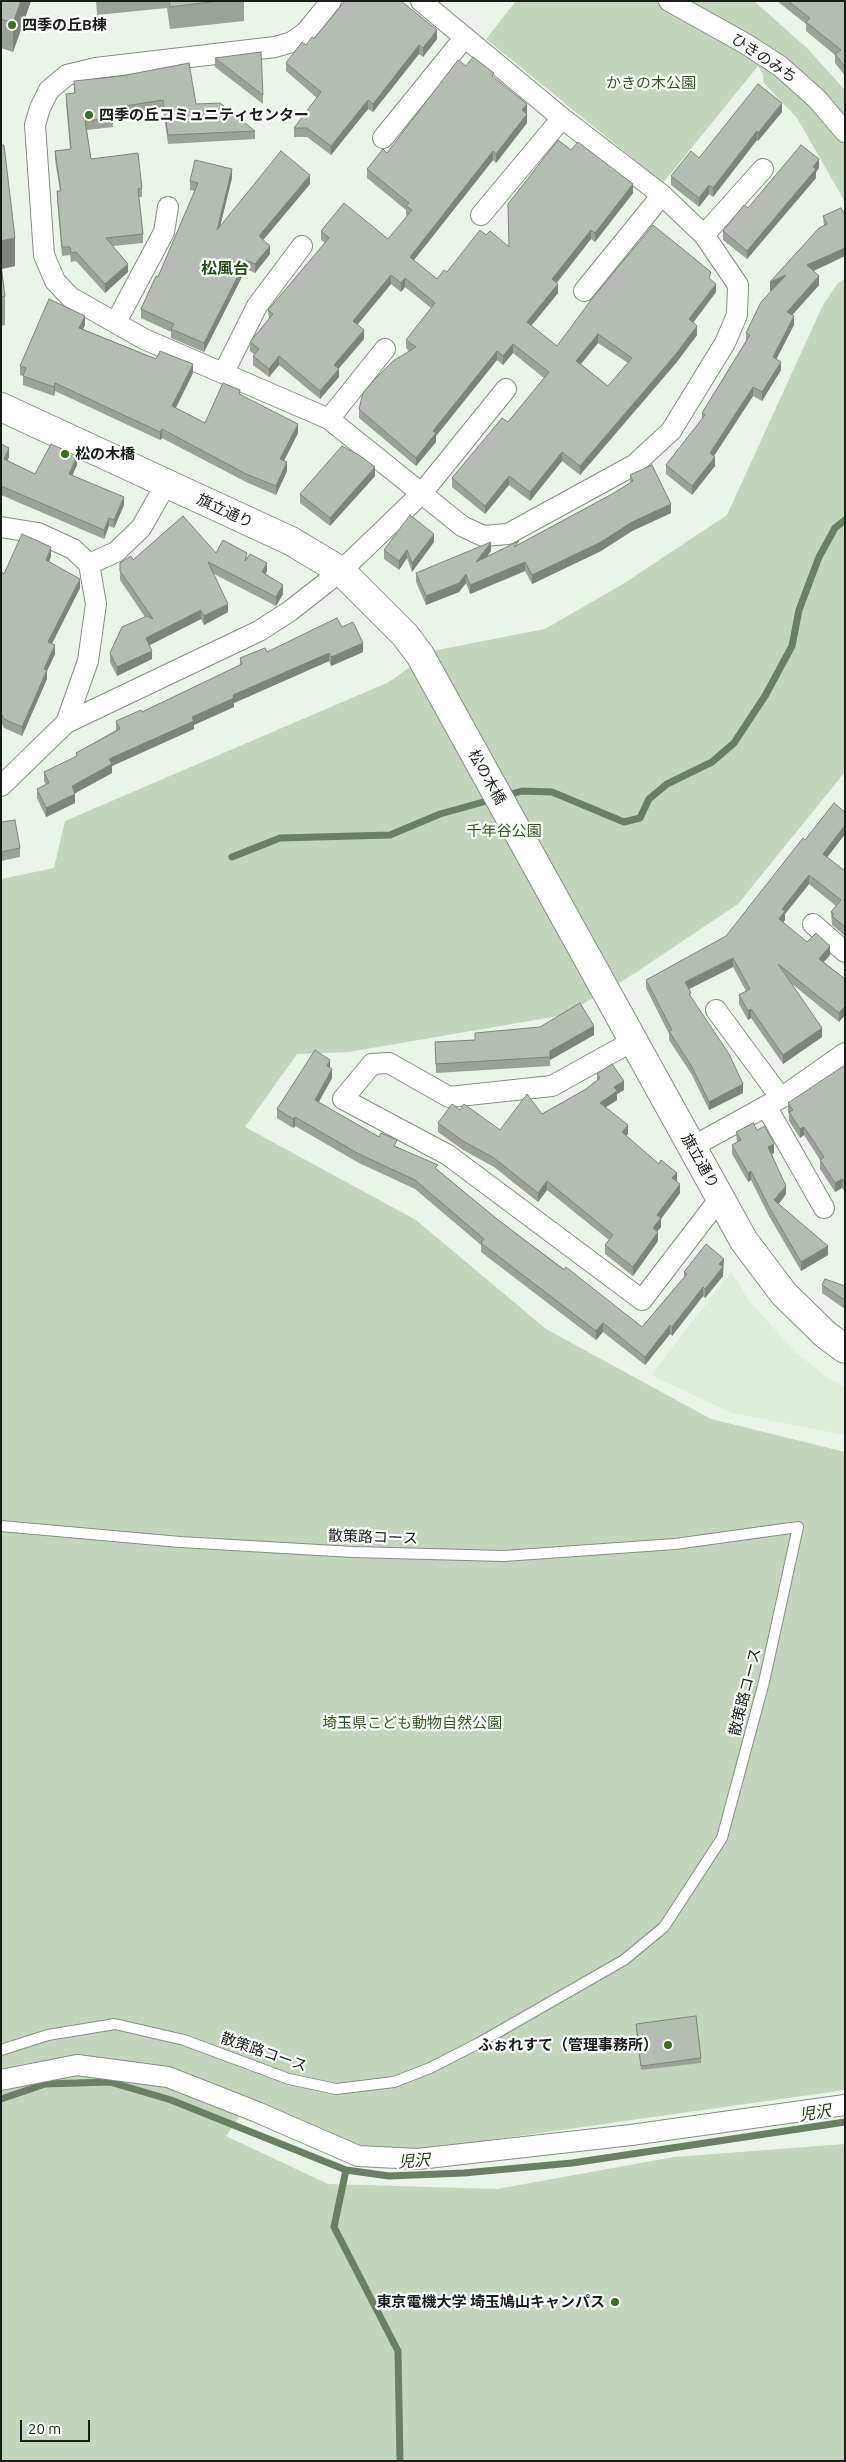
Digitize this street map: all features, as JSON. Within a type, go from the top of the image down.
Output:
[{"type":"street","points":[[331,1],[306,32],[292,42],[275,47],[96,68],[67,75],[49,90],[40,108],[35,126],[44,255],[55,281],[70,297],[144,339],[329,418],[462,526],[483,536],[508,534],[634,465],[671,431],[725,343],[737,315],[738,285],[704,235],[662,195],[562,118],[422,2]]},
{"type":"street","name":"ひきのみち","points":[[669,1],[739,40],[780,66],[817,99],[845,132]]},
{"type":"street","points":[[383,138],[465,37]]},
{"type":"street","points":[[482,215],[562,118]]},
{"type":"street","points":[[704,235],[763,169]]},
{"type":"street","points":[[584,291],[662,195]]},
{"type":"street","points":[[116,322],[164,232],[168,206]]},
{"type":"street","points":[[224,372],[257,306],[302,246]]},
{"type":"street","points":[[329,418],[385,349]]},
{"type":"street","points":[[1,786],[66,722],[259,631],[341,571],[422,492],[506,389]]},
{"type":"street","name":"旗立通り","points":[[1,407],[291,542],[341,571],[379,607],[420,655]]},
{"type":"street","points":[[88,564],[116,552],[141,528],[166,484]]},
{"type":"street","points":[[2,529],[38,533],[73,550],[88,564],[96,604],[88,661],[66,722]]},
{"type":"street","name":"松の木橋","points":[[420,655],[584,952]]},
{"type":"street","points":[[813,924],[845,952]]},
{"type":"street","name":"旗立通り","points":[[584,952],[744,1241],[784,1294],[826,1336],[845,1349]]},
{"type":"street","points":[[716,1010],[774,1102],[824,1208]]},
{"type":"street","points":[[634,1041],[552,1086],[449,1097],[389,1063],[372,1064],[342,1099],[448,1155],[642,1300],[720,1198]]},
{"type":"street","points":[[692,1148],[774,1102],[845,1053]]},
{"type":"street","points":[[1,2080],[77,2065],[168,2077],[257,2112],[358,2156],[418,2158],[631,2135],[845,2105]]},
{"type":"lane","name":"散策路コース","points":[[1,1526],[189,1542],[353,1552],[504,1556],[675,1544],[798,1528],[764,1682],[722,1838],[664,1927],[624,1960],[479,2043],[430,2068],[394,2082],[336,2089],[289,2079],[184,2040],[115,2024],[48,2035],[1,2050]]},
{"type":"shaded area","points":[[731,1272],[750,1302],[796,1353],[831,1380],[845,1387],[845,1435],[732,1413],[651,1375]]},
{"type":"green space","name":"かきの木公園","points":[[516,1],[754,1],[808,49],[845,90],[845,202],[797,118],[763,82],[763,74],[758,66],[663,183],[486,39]]},
{"type":"green space","points":[[845,279],[845,772],[738,904],[632,975],[564,1015],[349,1052],[297,1054],[245,1127],[416,1220],[546,1329],[711,1419],[845,1452],[845,2090],[398,2153],[360,2149],[251,2100],[226,2136],[328,2184],[497,2189],[674,2157],[845,2144],[845,2461],[1,2461],[1,879],[54,868],[65,821],[389,682],[432,651],[545,629],[623,584],[727,515],[823,305],[838,283]]},
{"type":"building","points":[[1,1],[21,1],[13,23],[1,19]]},
{"type":"building","points":[[169,1],[218,1],[170,7]]},
{"type":"building","points":[[345,1],[401,1],[437,30],[423,48],[419,45],[373,104],[368,100],[331,146],[307,128],[294,128],[321,92],[286,63],[302,42],[306,45],[312,37],[314,39]]},
{"type":"building","points":[[788,1],[845,1],[845,67],[835,54],[841,50],[806,22],[810,18]]},
{"type":"building","points":[[261,52],[263,95],[215,58]]},
{"type":"building","points":[[473,57],[494,73],[492,76],[527,104],[522,110],[527,114],[496,154],[493,151],[410,257],[437,279],[444,270],[447,272],[480,230],[486,235],[490,231],[509,247],[508,204],[558,140],[571,150],[578,142],[633,184],[595,233],[591,230],[552,279],[558,284],[527,322],[557,346],[591,300],[653,225],[711,272],[709,278],[716,284],[689,319],[697,326],[676,354],[580,466],[562,452],[530,492],[509,476],[485,506],[452,478],[502,418],[508,422],[549,372],[513,344],[503,356],[497,351],[433,431],[436,433],[416,458],[359,409],[363,393],[373,381],[393,361],[416,347],[406,340],[435,303],[405,278],[401,283],[391,275],[353,321],[364,330],[334,365],[339,369],[320,391],[279,356],[269,369],[253,356],[259,349],[250,342],[273,314],[268,310],[329,238],[321,231],[344,203],[388,239],[412,210],[406,206],[409,203],[367,169],[383,149],[387,153],[458,60],[466,66]],"holes":[[[598,334],[632,358],[608,386],[576,361]]]},
{"type":"building","points":[[189,63],[196,104],[220,103],[255,131],[168,135],[163,100],[112,108],[113,118],[85,121],[91,159],[138,153],[142,188],[138,189],[143,234],[106,238],[128,264],[105,284],[76,252],[71,253],[70,247],[62,247],[57,191],[61,191],[55,151],[71,149],[66,94],[75,93],[74,81],[121,76]]},
{"type":"building","points":[[758,84],[782,103],[758,133],[757,131],[713,188],[709,185],[699,198],[671,176],[691,151],[699,158]]},
{"type":"building","points":[[1,145],[4,145],[15,238],[1,241]]},
{"type":"building","points":[[801,145],[819,159],[813,167],[816,169],[747,251],[723,231],[744,205],[748,208]]},
{"type":"building","points":[[281,151],[310,175],[259,236],[270,246],[255,264],[246,260],[204,343],[171,329],[174,324],[141,309],[156,276],[158,277],[198,183],[190,181],[195,160],[232,169],[217,230]]},
{"type":"building","points":[[841,208],[845,215],[845,248],[807,265],[819,276],[787,312],[794,316],[773,357],[781,362],[762,392],[753,387],[710,453],[715,457],[692,486],[666,465],[705,415],[702,413],[750,335],[746,333],[761,302],[786,275],[770,282],[819,228],[827,224],[823,216]]},
{"type":"building","points":[[1,266],[5,296],[1,297]]},
{"type":"building","points":[[49,299],[85,316],[79,328],[156,359],[160,351],[193,364],[172,406],[205,423],[223,383],[240,390],[239,394],[298,424],[280,459],[287,462],[276,486],[246,474],[162,429],[160,432],[55,383],[54,387],[23,376],[26,368],[20,366]]},
{"type":"building","points":[[1,444],[9,448],[4,459],[35,474],[51,444],[77,456],[69,474],[124,497],[114,520],[109,518],[104,530],[1,486]]},
{"type":"building","points":[[342,446],[359,455],[375,467],[330,518],[300,494]]},
{"type":"building","points":[[652,465],[671,504],[632,522],[601,542],[532,575],[525,562],[470,585],[466,574],[459,583],[426,596],[416,573],[491,542],[476,562],[519,541],[514,547],[614,493],[633,481],[630,475]]},
{"type":"building","points":[[410,515],[434,534],[412,563],[407,550],[399,561],[384,550]]},
{"type":"building","points":[[183,516],[216,553],[223,540],[247,553],[245,561],[250,554],[267,563],[262,572],[283,585],[276,597],[208,562],[228,604],[204,616],[201,610],[146,638],[152,651],[117,667],[110,653],[122,627],[147,616],[153,619],[120,571],[120,563],[131,556],[133,560]]},
{"type":"building","points":[[22,534],[51,547],[46,560],[80,579],[48,642],[55,645],[44,669],[47,670],[22,727],[4,719],[1,713],[1,572],[4,574]]},
{"type":"building","points":[[337,618],[342,627],[353,622],[363,643],[331,657],[329,653],[233,695],[234,698],[192,717],[194,721],[109,759],[112,764],[72,786],[75,794],[46,808],[37,789],[49,783],[44,772],[77,756],[76,753],[120,729],[116,721],[141,710],[142,712],[242,664],[240,658],[265,648],[267,652]]},
{"type":"building","points":[[834,803],[845,812],[845,825],[823,854],[845,871],[845,927],[832,916],[834,914],[831,912],[841,900],[809,875],[782,909],[785,911],[779,919],[807,942],[816,933],[830,946],[819,959],[845,979],[845,1006],[839,1013],[778,964],[822,1028],[783,1055],[751,1009],[748,1011],[739,995],[750,989],[733,958],[685,982],[691,993],[689,994],[729,1054],[743,1084],[709,1102],[692,1067],[669,1031],[672,1030],[646,980],[726,936],[803,838],[805,840]]},
{"type":"building","points":[[15,820],[20,848],[1,852],[1,822]]},
{"type":"building","points":[[580,1003],[594,1026],[550,1051],[550,1057],[436,1064],[435,1042],[475,1040],[475,1033],[540,1027]]},
{"type":"building","points":[[315,1050],[330,1060],[327,1066],[332,1069],[315,1100],[379,1137],[381,1133],[397,1140],[394,1146],[438,1165],[435,1168],[497,1219],[564,1270],[566,1267],[642,1327],[687,1274],[684,1272],[706,1244],[724,1259],[719,1264],[723,1267],[705,1289],[703,1287],[672,1327],[670,1325],[645,1357],[603,1323],[596,1331],[481,1243],[484,1239],[415,1180],[359,1154],[295,1117],[293,1119],[277,1109]]},
{"type":"building","points":[[612,1064],[624,1081],[614,1087],[617,1091],[600,1103],[628,1125],[622,1132],[659,1164],[661,1160],[677,1173],[672,1178],[680,1184],[657,1215],[661,1218],[653,1228],[658,1232],[633,1267],[605,1245],[613,1235],[547,1181],[538,1193],[494,1158],[463,1141],[438,1123],[452,1104],[460,1110],[464,1104],[500,1130],[527,1094],[542,1114],[586,1089],[600,1078],[597,1074]]},
{"type":"building","points":[[845,1065],[845,1184],[842,1179],[835,1183],[820,1160],[824,1157],[804,1127],[800,1129],[789,1112],[793,1110],[788,1103]]},
{"type":"building","points":[[753,1123],[757,1130],[765,1126],[774,1144],[768,1147],[786,1186],[774,1200],[828,1246],[801,1262],[769,1207],[751,1171],[748,1173],[732,1145],[741,1140],[736,1132]]},
{"type":"building","points":[[825,1279],[845,1286],[845,1300],[822,1285]]},
{"type":"building","name":"ふぉれすて（管理事務所）","points":[[696,2016],[701,2058],[641,2066],[636,2024]]},
{"type":"waterway","points":[[504,796],[522,791],[552,792],[624,822],[640,818],[649,799],[667,784],[712,762],[734,743],[765,696],[792,646],[799,610],[819,557],[835,528],[845,520]]},
{"type":"waterway","points":[[232,857],[280,838],[390,835],[440,814],[494,799]]},
{"type":"waterway","name":"児沢","points":[[1,2099],[45,2084],[110,2082],[171,2100],[346,2170],[389,2176],[464,2173],[572,2163],[845,2122]]},
{"type":"waterway","points":[[346,2170],[334,2227],[398,2351],[400,2461]]},
{"type":"place","name":"四季の丘B棟","points":[[12,25]]},
{"type":"place","name":"四季の丘コミュニティセンター","points":[[89,115]]},
{"type":"place","name":"松の木橋","points":[[65,454]]},
{"type":"place","name":"ふぉれすて（管理事務所）","points":[[668,2045]]},
{"type":"place","name":"東京電機大学 埼玉鳩山キャンパス","points":[[615,2302]]},
{"type":"district","name":"松風台","points":[[225,269]]},
{"type":"park label","name":"千年谷公園","points":[[504,831]]},
{"type":"park label","name":"埼玉県こども動物自然公園","points":[[412,1723]]}]
